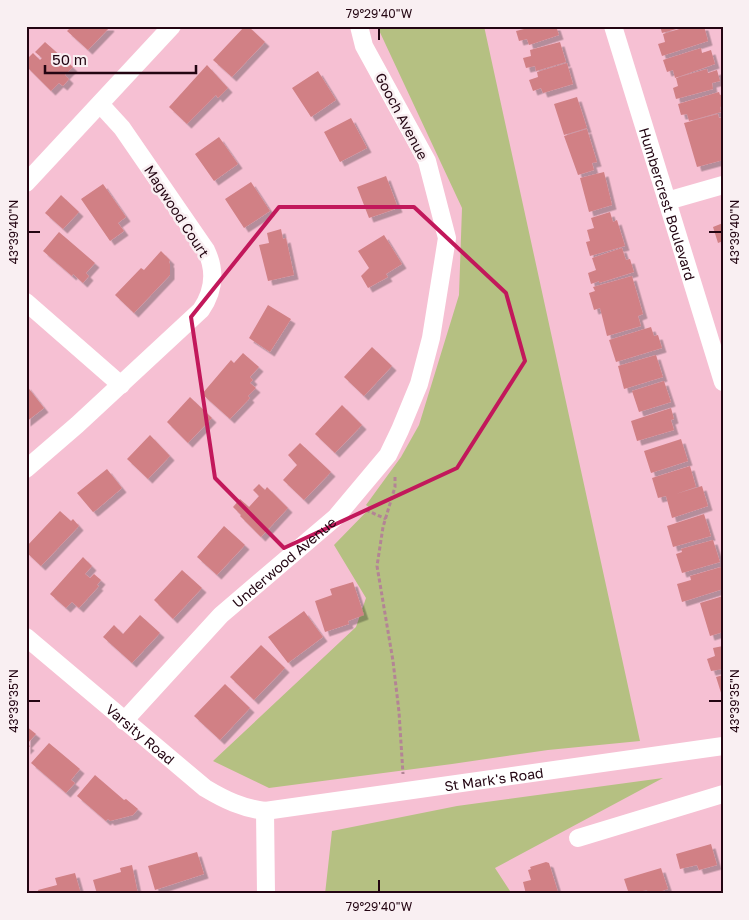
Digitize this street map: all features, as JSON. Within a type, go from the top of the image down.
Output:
[{"type":"street","points":[[26,183],[172,26]]},
{"type":"street","name":"Gooch Avenue","points":[[359,26],[364,46],[427,161],[446,238],[431,338],[419,384]]},
{"type":"street","name":"Humbercrest Boulevard","points":[[613,26],[723,382]]},
{"type":"street","name":"Magwood Court","points":[[26,469],[77,425],[201,310],[210,294],[211,262],[206,250],[122,128],[100,104]]},
{"type":"street","points":[[668,201],[723,185]]},
{"type":"street","points":[[26,302],[120,385]]},
{"type":"street","name":"Underwood Avenue","points":[[124,721],[221,615],[336,517],[388,455],[419,384]]},
{"type":"street","name":"Varsity Road","points":[[26,637],[205,788],[234,804],[265,811]]},
{"type":"street","name":"St Mark's Road","points":[[265,811],[723,746]]},
{"type":"street","points":[[578,838],[723,794]]},
{"type":"street","points":[[265,811],[266,894]]},
{"type":"path","points":[[395,469],[395,487],[386,519],[377,566],[393,661],[402,766]]},
{"type":"path","points":[[365,510],[386,519]]},
{"type":"highlighted area","points":[[279,207],[414,207],[506,293],[525,361],[457,468],[284,548],[215,478],[191,317]]},
{"type":"green space","points":[[377,26],[484,26],[640,741],[548,750],[269,788],[213,761],[356,627],[366,598],[334,545],[370,508],[366,505],[401,457],[419,425],[459,295],[462,208]]},
{"type":"green space","points":[[663,778],[495,868],[512,894],[325,894],[332,831],[457,806]]},
{"type":"building","points":[[68,26],[110,27],[88,50],[67,31],[70,28]]},
{"type":"building","points":[[245,26],[248,26],[265,42],[232,77],[213,60]]},
{"type":"building","points":[[523,26],[556,26],[559,35],[529,45],[527,39],[519,41],[516,31],[524,29]]},
{"type":"building","points":[[660,26],[684,26],[684,27],[662,33]]},
{"type":"building","points":[[689,26],[704,26],[708,41],[662,56],[658,44],[665,42],[663,34]]},
{"type":"building","points":[[45,42],[73,67],[65,75],[69,79],[63,86],[59,83],[51,91],[26,66],[26,60],[33,53],[40,60],[42,58],[35,52]]},
{"type":"building","points":[[560,42],[566,62],[536,71],[535,66],[526,68],[523,58],[531,56],[530,50]]},
{"type":"building","points":[[701,48],[702,53],[711,50],[715,64],[675,78],[673,70],[667,72],[663,60]]},
{"type":"building","points":[[567,63],[573,84],[543,93],[541,88],[533,91],[529,80],[538,77],[537,72]]},
{"type":"building","points":[[207,65],[228,88],[218,98],[216,95],[187,124],[169,107]]},
{"type":"building","points":[[707,69],[708,73],[717,70],[720,81],[712,83],[713,89],[676,99],[673,88],[678,86],[676,78]]},
{"type":"building","points":[[318,71],[336,100],[311,117],[292,88]]},
{"type":"building","points":[[719,92],[720,95],[723,94],[723,106],[720,107],[721,112],[689,121],[687,114],[681,115],[678,104]]},
{"type":"building","points":[[577,97],[587,128],[564,135],[554,104]]},
{"type":"building","points":[[718,114],[719,118],[723,117],[723,160],[697,167],[684,123]]},
{"type":"building","points":[[351,118],[367,148],[340,162],[324,132]]},
{"type":"building","points":[[587,129],[597,162],[592,163],[594,170],[578,175],[564,136]]},
{"type":"building","points":[[219,137],[238,164],[214,181],[195,154]]},
{"type":"building","points":[[604,172],[612,205],[589,212],[580,178]]},
{"type":"building","points":[[386,176],[398,208],[369,218],[357,187]]},
{"type":"building","points":[[251,182],[270,211],[244,228],[225,199]]},
{"type":"building","points":[[103,184],[126,217],[118,223],[124,231],[110,241],[81,199]]},
{"type":"building","points":[[61,195],[79,212],[63,229],[45,213]]},
{"type":"building","points":[[610,212],[613,222],[617,220],[625,246],[590,256],[586,242],[590,241],[587,230],[594,228],[591,218]]},
{"type":"building","points":[[723,223],[723,241],[718,243],[713,227]]},
{"type":"building","points":[[281,229],[283,239],[286,238],[294,275],[268,281],[259,245],[269,243],[267,233]]},
{"type":"building","points":[[59,232],[95,263],[86,273],[89,276],[83,283],[43,251]]},
{"type":"building","points":[[384,235],[402,264],[386,274],[388,277],[368,288],[361,276],[369,268],[358,251]]},
{"type":"building","points":[[622,248],[626,260],[630,259],[634,272],[591,284],[588,273],[596,270],[592,258]]},
{"type":"building","points":[[161,251],[170,260],[170,275],[134,313],[115,295],[141,268],[144,270]]},
{"type":"building","points":[[632,276],[643,314],[638,316],[641,326],[607,336],[600,308],[594,310],[589,293],[595,291],[593,287]]},
{"type":"building","points":[[268,305],[291,319],[270,352],[249,338]]},
{"type":"building","points":[[651,327],[654,336],[658,335],[662,348],[616,362],[609,340]]},
{"type":"building","points":[[372,347],[392,366],[364,396],[344,377]]},
{"type":"building","points":[[243,353],[259,367],[250,377],[253,380],[250,383],[256,388],[248,396],[250,398],[230,419],[202,394],[231,360],[234,363]]},
{"type":"building","points":[[656,355],[663,377],[624,389],[618,366]]},
{"type":"building","points":[[664,381],[671,402],[639,412],[632,391]]},
{"type":"building","points":[[26,385],[44,408],[26,422]]},
{"type":"building","points":[[190,397],[212,418],[188,443],[167,422]]},
{"type":"building","points":[[342,405],[362,425],[335,453],[315,434]]},
{"type":"building","points":[[671,408],[674,419],[671,420],[674,430],[637,441],[631,421]]},
{"type":"building","points":[[150,435],[170,456],[148,479],[127,459]]},
{"type":"building","points":[[681,439],[688,461],[651,473],[644,451]]},
{"type":"building","points":[[300,443],[331,472],[304,500],[283,480],[297,465],[288,455]]},
{"type":"building","points":[[690,466],[696,487],[676,494],[702,486],[708,506],[672,518],[666,496],[658,498],[652,478]]},
{"type":"building","points":[[107,469],[122,488],[93,512],[77,493]]},
{"type":"building","points":[[259,484],[265,490],[267,487],[288,508],[261,537],[233,507],[240,499],[249,507],[259,496],[253,490]]},
{"type":"building","points":[[60,511],[71,521],[73,519],[79,526],[41,566],[26,552],[26,547]]},
{"type":"building","points":[[704,514],[711,536],[673,547],[667,526]]},
{"type":"building","points":[[224,526],[245,545],[217,575],[197,557]]},
{"type":"building","points":[[713,540],[720,562],[682,573],[676,554],[682,552],[681,549]]},
{"type":"building","points":[[83,557],[92,566],[85,574],[90,578],[94,574],[101,580],[97,585],[99,586],[79,608],[72,602],[66,608],[50,594]]},
{"type":"building","points":[[721,567],[723,589],[682,602],[677,584],[691,580],[690,576]]},
{"type":"building","points":[[182,570],[202,588],[173,619],[154,600]]},
{"type":"building","points":[[353,582],[364,615],[348,621],[349,624],[325,632],[315,601],[332,595],[330,589]]},
{"type":"building","points":[[723,596],[723,632],[710,636],[700,603]]},
{"type":"building","points":[[304,611],[323,637],[288,663],[268,637]]},
{"type":"building","points":[[140,615],[160,633],[132,663],[103,637],[114,625],[123,634]]},
{"type":"building","points":[[261,645],[285,668],[254,700],[230,677]]},
{"type":"building","points":[[723,646],[723,669],[711,671],[707,659],[715,656],[713,648]]},
{"type":"building","points":[[723,675],[723,696],[722,696],[716,677]]},
{"type":"building","points":[[225,684],[250,708],[220,740],[194,716]]},
{"type":"building","points":[[26,726],[36,734],[27,744],[30,746],[26,750]]},
{"type":"building","points":[[49,743],[80,769],[71,780],[75,783],[66,793],[31,763]]},
{"type":"building","points":[[95,775],[124,800],[126,799],[138,809],[133,815],[110,821],[108,819],[106,821],[77,796]]},
{"type":"building","points":[[711,844],[717,865],[699,870],[697,865],[680,869],[676,854]]},
{"type":"building","points":[[197,852],[204,874],[155,890],[148,866]]},
{"type":"building","points":[[546,862],[549,863],[557,894],[526,894],[523,882],[531,880],[528,870],[531,869],[530,867]]},
{"type":"building","points":[[132,865],[138,894],[97,894],[93,880],[121,872],[120,868]]},
{"type":"building","points":[[661,868],[668,889],[653,894],[648,894],[647,890],[629,894],[624,879]]},
{"type":"building","points":[[75,873],[81,894],[39,894],[38,890],[57,885],[55,878]]}]
